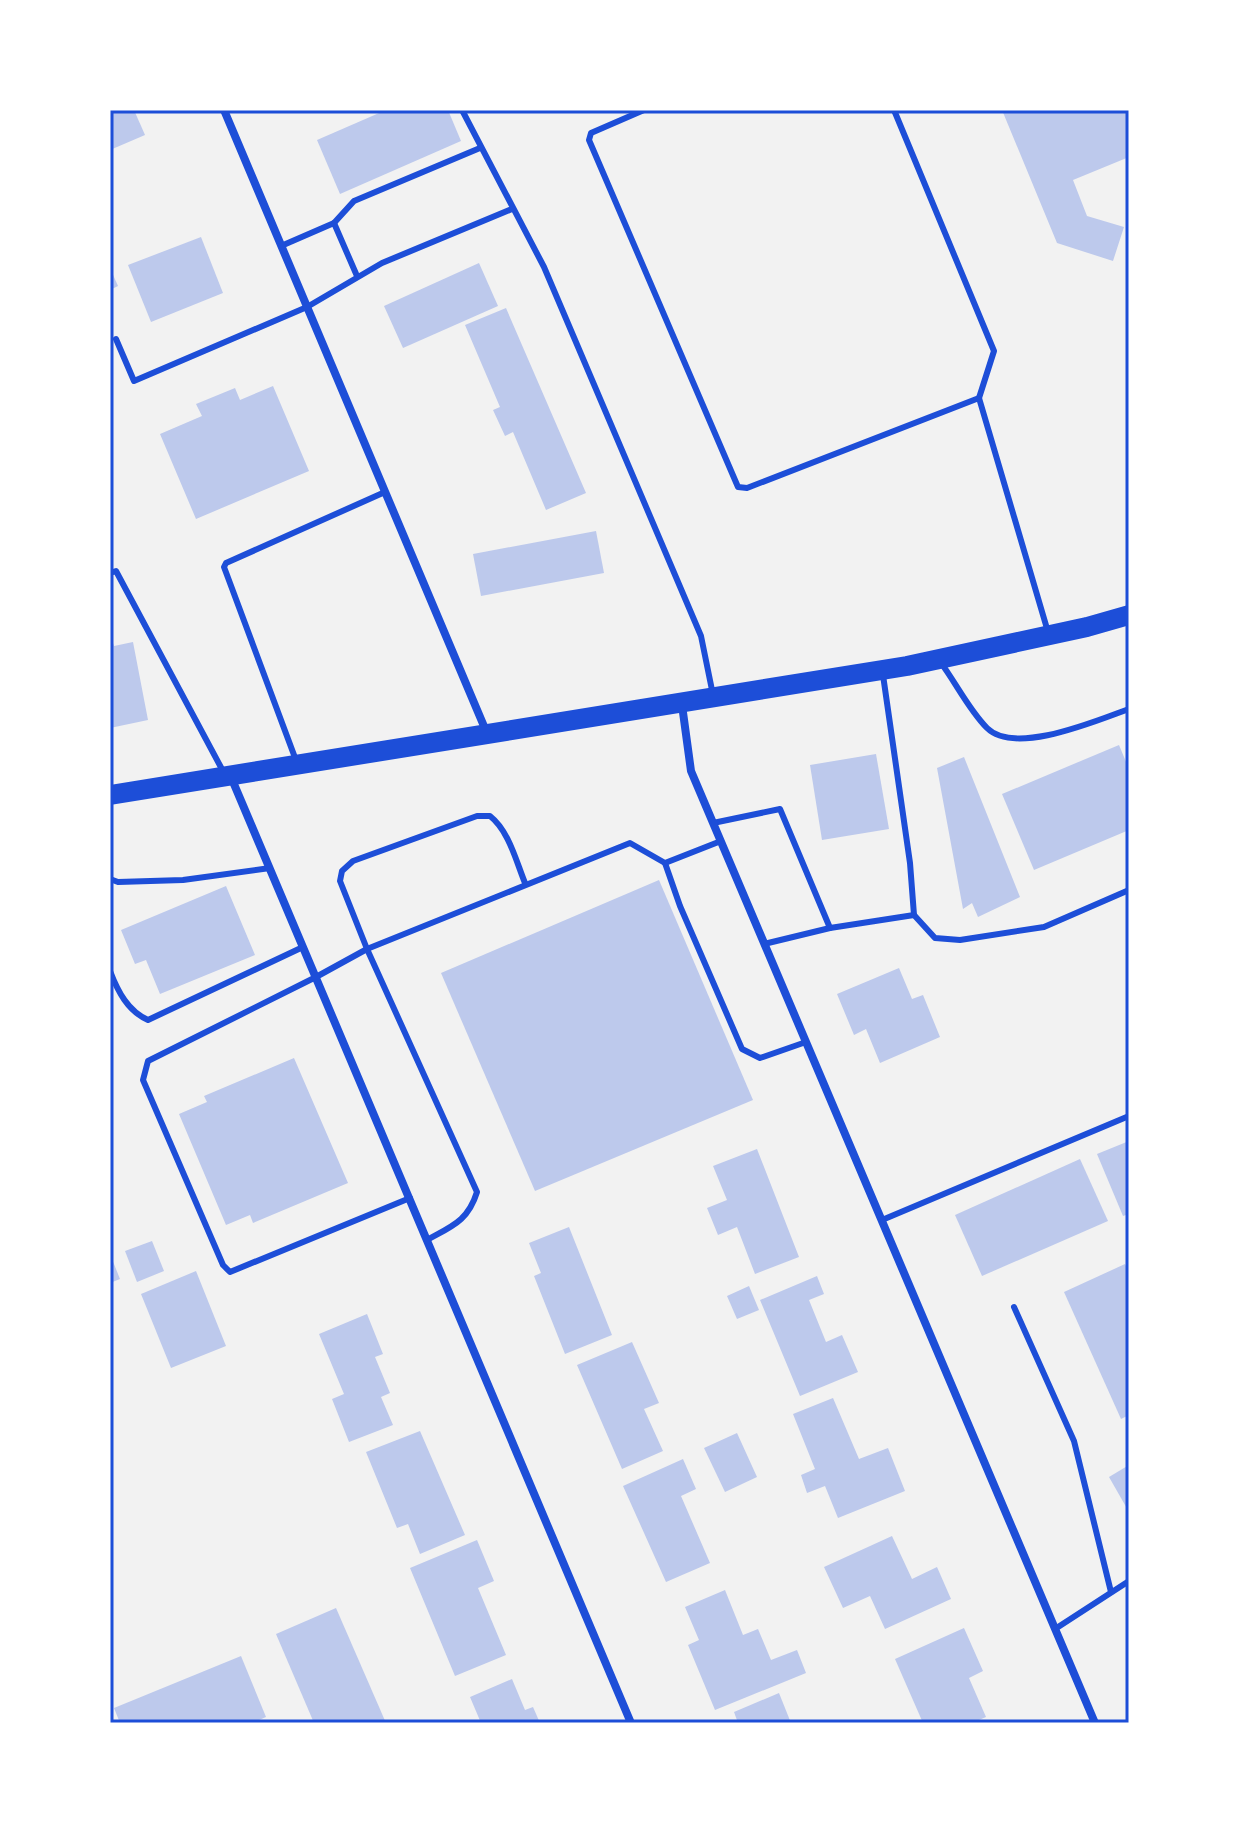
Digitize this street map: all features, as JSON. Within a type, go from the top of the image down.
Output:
[{"type":"main road","points":[[110,795],[882,671],[1127,621]]},
{"type":"street","points":[[224,110],[488,736]]},
{"type":"street","points":[[682,704],[691,771],[1095,1723]]},
{"type":"street","points":[[228,776],[270,868],[631,1723]]},
{"type":"lane","points":[[462,110],[544,267],[701,636],[713,699]]},
{"type":"lane","points":[[644,110],[591,133],[589,140],[738,487],[747,488],[979,398]]},
{"type":"lane","points":[[894,110],[994,351],[979,398],[1049,636]]},
{"type":"lane","points":[[281,246],[334,223],[354,201],[480,148]]},
{"type":"lane","points":[[116,339],[134,381],[307,307],[382,263],[512,209]]},
{"type":"lane","points":[[334,223],[357,276]]},
{"type":"lane","points":[[298,765],[224,567],[226,563],[385,492]]},
{"type":"lane","points":[[110,573],[116,571],[228,776]]},
{"type":"lane","points":[[939,660],[989,730],[1006,738],[1027,738],[1065,731],[1129,709]]},
{"type":"lane","points":[[882,671],[899,780],[914,915],[935,938],[960,940],[1044,927],[1129,890]]},
{"type":"lane","points":[[713,823],[780,809],[830,928]]},
{"type":"lane","points":[[427,1240],[462,1221],[473,1207],[477,1192],[367,949],[340,881],[342,871],[353,861],[477,816],[490,816],[498,822],[506,837],[525,883]]},
{"type":"lane","points":[[665,863],[721,841]]},
{"type":"lane","points":[[410,1198],[230,1272],[223,1265],[143,1080],[148,1061],[367,949],[630,843],[665,863],[680,906],[742,1049],[760,1058],[806,1042]]},
{"type":"lane","points":[[110,879],[118,882],[183,880],[270,868]]},
{"type":"lane","points":[[764,944],[830,928],[914,915]]},
{"type":"lane","points":[[110,971],[116,988],[134,1014],[148,1020],[303,947]]},
{"type":"lane","points":[[882,1220],[1129,1116]]},
{"type":"lane","points":[[1014,1307],[1074,1441],[1111,1592]]},
{"type":"lane","points":[[1055,1629],[1129,1581]]},
{"type":"building","points":[[110,110],[134,110],[145,135],[110,150]]},
{"type":"building","points":[[386,110],[448,110],[461,141],[340,194],[317,140]]},
{"type":"building","points":[[1002,110],[1129,110],[1129,157],[1073,180],[1087,216],[1124,227],[1113,261],[1057,243]]},
{"type":"building","points":[[201,237],[223,293],[151,322],[128,265]]},
{"type":"building","points":[[479,263],[498,306],[403,348],[384,306]]},
{"type":"building","points":[[110,268],[118,286],[110,290]]},
{"type":"building","points":[[506,308],[586,493],[546,510],[513,432],[505,436],[493,410],[500,407],[465,325]]},
{"type":"building","points":[[273,386],[309,471],[196,519],[160,434],[202,416],[196,404],[235,388],[240,400]]},
{"type":"building","points":[[596,531],[604,573],[481,596],[473,554]]},
{"type":"building","points":[[110,634],[114,646],[133,642],[148,720],[110,728]]},
{"type":"building","points":[[1119,745],[1129,769],[1129,830],[1034,870],[1002,794]]},
{"type":"building","points":[[876,754],[889,829],[822,840],[810,765]]},
{"type":"building","points":[[964,757],[1020,897],[978,917],[972,903],[963,909],[937,768]]},
{"type":"building","points":[[659,880],[753,1100],[535,1191],[441,973]]},
{"type":"building","points":[[226,886],[255,955],[160,994],[146,960],[135,964],[121,930]]},
{"type":"building","points":[[899,968],[912,999],[923,995],[940,1037],[880,1063],[866,1029],[854,1035],[837,994]]},
{"type":"building","points":[[294,1058],[348,1183],[253,1223],[250,1215],[226,1225],[179,1114],[207,1102],[204,1096]]},
{"type":"building","points":[[1129,1141],[1129,1214],[1123,1216],[1097,1154]]},
{"type":"building","points":[[757,1149],[799,1257],[755,1274],[737,1227],[718,1235],[707,1208],[727,1200],[713,1166]]},
{"type":"building","points":[[1080,1159],[1108,1221],[982,1276],[955,1215]]},
{"type":"building","points":[[569,1227],[612,1335],[565,1354],[534,1276],[541,1273],[529,1243]]},
{"type":"building","points":[[152,1241],[164,1271],[137,1282],[125,1251]]},
{"type":"building","points":[[110,1254],[120,1279],[110,1283]]},
{"type":"building","points":[[1125,1264],[1129,1272],[1129,1415],[1121,1419],[1064,1292]]},
{"type":"building","points":[[196,1271],[226,1346],[171,1368],[141,1294]]},
{"type":"building","points":[[817,1276],[824,1294],[809,1300],[826,1342],[842,1335],[858,1372],[800,1396],[760,1300]]},
{"type":"building","points":[[749,1286],[759,1310],[737,1319],[727,1296]]},
{"type":"building","points":[[367,1314],[383,1354],[375,1357],[390,1393],[381,1397],[393,1425],[349,1442],[332,1399],[344,1394],[319,1334]]},
{"type":"building","points":[[632,1342],[659,1403],[644,1409],[663,1451],[622,1469],[577,1365]]},
{"type":"building","points":[[833,1398],[859,1459],[888,1448],[905,1491],[838,1518],[825,1486],[807,1493],[801,1475],[815,1469],[793,1414]]},
{"type":"building","points":[[420,1431],[465,1535],[420,1554],[408,1524],[397,1528],[366,1452]]},
{"type":"building","points":[[737,1433],[757,1477],[725,1492],[704,1448]]},
{"type":"building","points":[[683,1459],[696,1489],[681,1496],[710,1563],[666,1582],[623,1486]]},
{"type":"building","points":[[1129,1465],[1129,1512],[1109,1477]]},
{"type":"building","points":[[892,1536],[912,1579],[937,1567],[951,1599],[885,1629],[870,1596],[843,1608],[824,1567]]},
{"type":"building","points":[[477,1540],[494,1581],[478,1588],[506,1655],[455,1676],[410,1568]]},
{"type":"building","points":[[725,1590],[743,1635],[758,1629],[771,1660],[797,1650],[806,1673],[715,1710],[688,1645],[699,1640],[685,1607]]},
{"type":"building","points":[[336,1608],[386,1723],[314,1723],[276,1634]]},
{"type":"building","points":[[964,1628],[983,1671],[969,1678],[986,1717],[972,1723],[923,1723],[895,1659]]},
{"type":"building","points":[[241,1656],[266,1717],[252,1723],[120,1723],[114,1708]]},
{"type":"building","points":[[512,1679],[525,1710],[533,1707],[540,1723],[481,1723],[470,1697]]},
{"type":"building","points":[[779,1693],[791,1723],[738,1723],[734,1712]]}]
